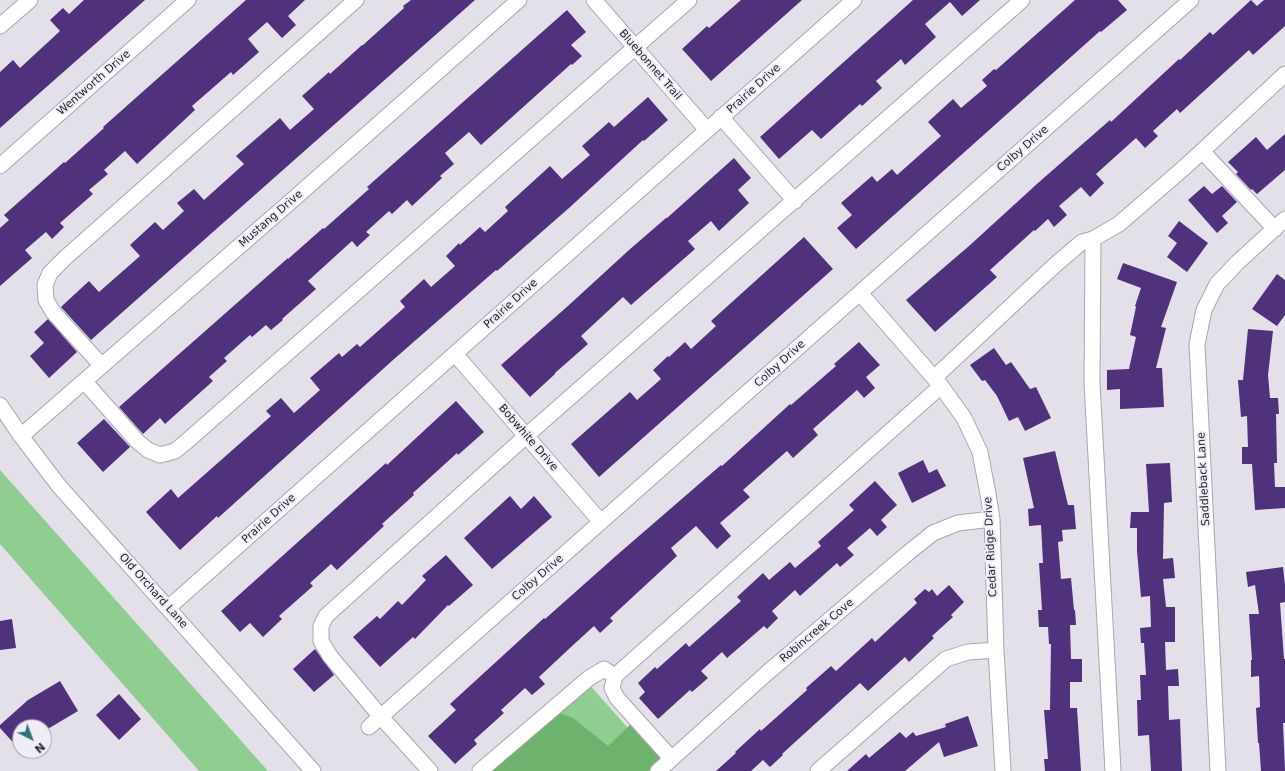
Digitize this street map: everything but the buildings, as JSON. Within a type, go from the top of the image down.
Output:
[{"type":"street","points":[[0,26],[30,0]]},
{"type":"street","name":"Wentworth Drive","points":[[0,166],[188,0]]},
{"type":"street","points":[[102,366],[53,312],[46,300],[45,285],[50,273],[65,258],[356,0]]},
{"type":"street","name":"Mustang Drive","points":[[21,436],[519,0]]},
{"type":"street","name":"Bluebonnet Trail","points":[[594,0],[707,130]]},
{"type":"street","points":[[84,381],[137,441],[148,450],[160,454],[175,451],[689,0]]},
{"type":"street","name":"Prairie Drive","points":[[168,608],[854,0]]},
{"type":"street","points":[[430,771],[381,717],[330,656],[321,641],[321,626],[326,616],[526,436],[1022,0]]},
{"type":"street","name":"Colby Drive","points":[[369,727],[1191,0]]},
{"type":"street","points":[[671,758],[617,698],[612,688],[614,676],[938,382],[1055,265],[1082,242],[1093,239],[1119,224],[1202,151],[1285,74]]},
{"type":"street","points":[[722,118],[795,201]]},
{"type":"street","points":[[1202,151],[1280,224]]},
{"type":"street","name":"Saddleback Lane","points":[[1218,771],[1197,344],[1204,310],[1217,284],[1238,262],[1280,224]]},
{"type":"street","points":[[1093,239],[1092,383],[1112,771]]},
{"type":"street","name":"Cedar Ridge Drive","points":[[860,293],[938,382],[964,418],[980,452],[992,519],[996,650],[1003,771]]},
{"type":"street","name":"Bobwhite Drive","points":[[455,354],[601,522]]},
{"type":"street","name":"Old Orchard Lane","points":[[0,406],[59,486],[313,771]]},
{"type":"street","name":"Robincreek Cove","points":[[658,771],[767,673],[933,533],[958,523],[992,519]]},
{"type":"street","points":[[818,771],[946,659],[968,652],[996,650]]},
{"type":"street","points":[[480,771],[589,678],[604,669],[614,676]]},
{"type":"green space","points":[[0,470],[268,771],[199,771],[0,544]]},
{"type":"green space","points":[[587,682],[666,771],[483,771]]},
{"type":"green space","points":[[559,713],[573,718],[608,746],[632,723],[664,758],[648,771],[491,771]]}]
